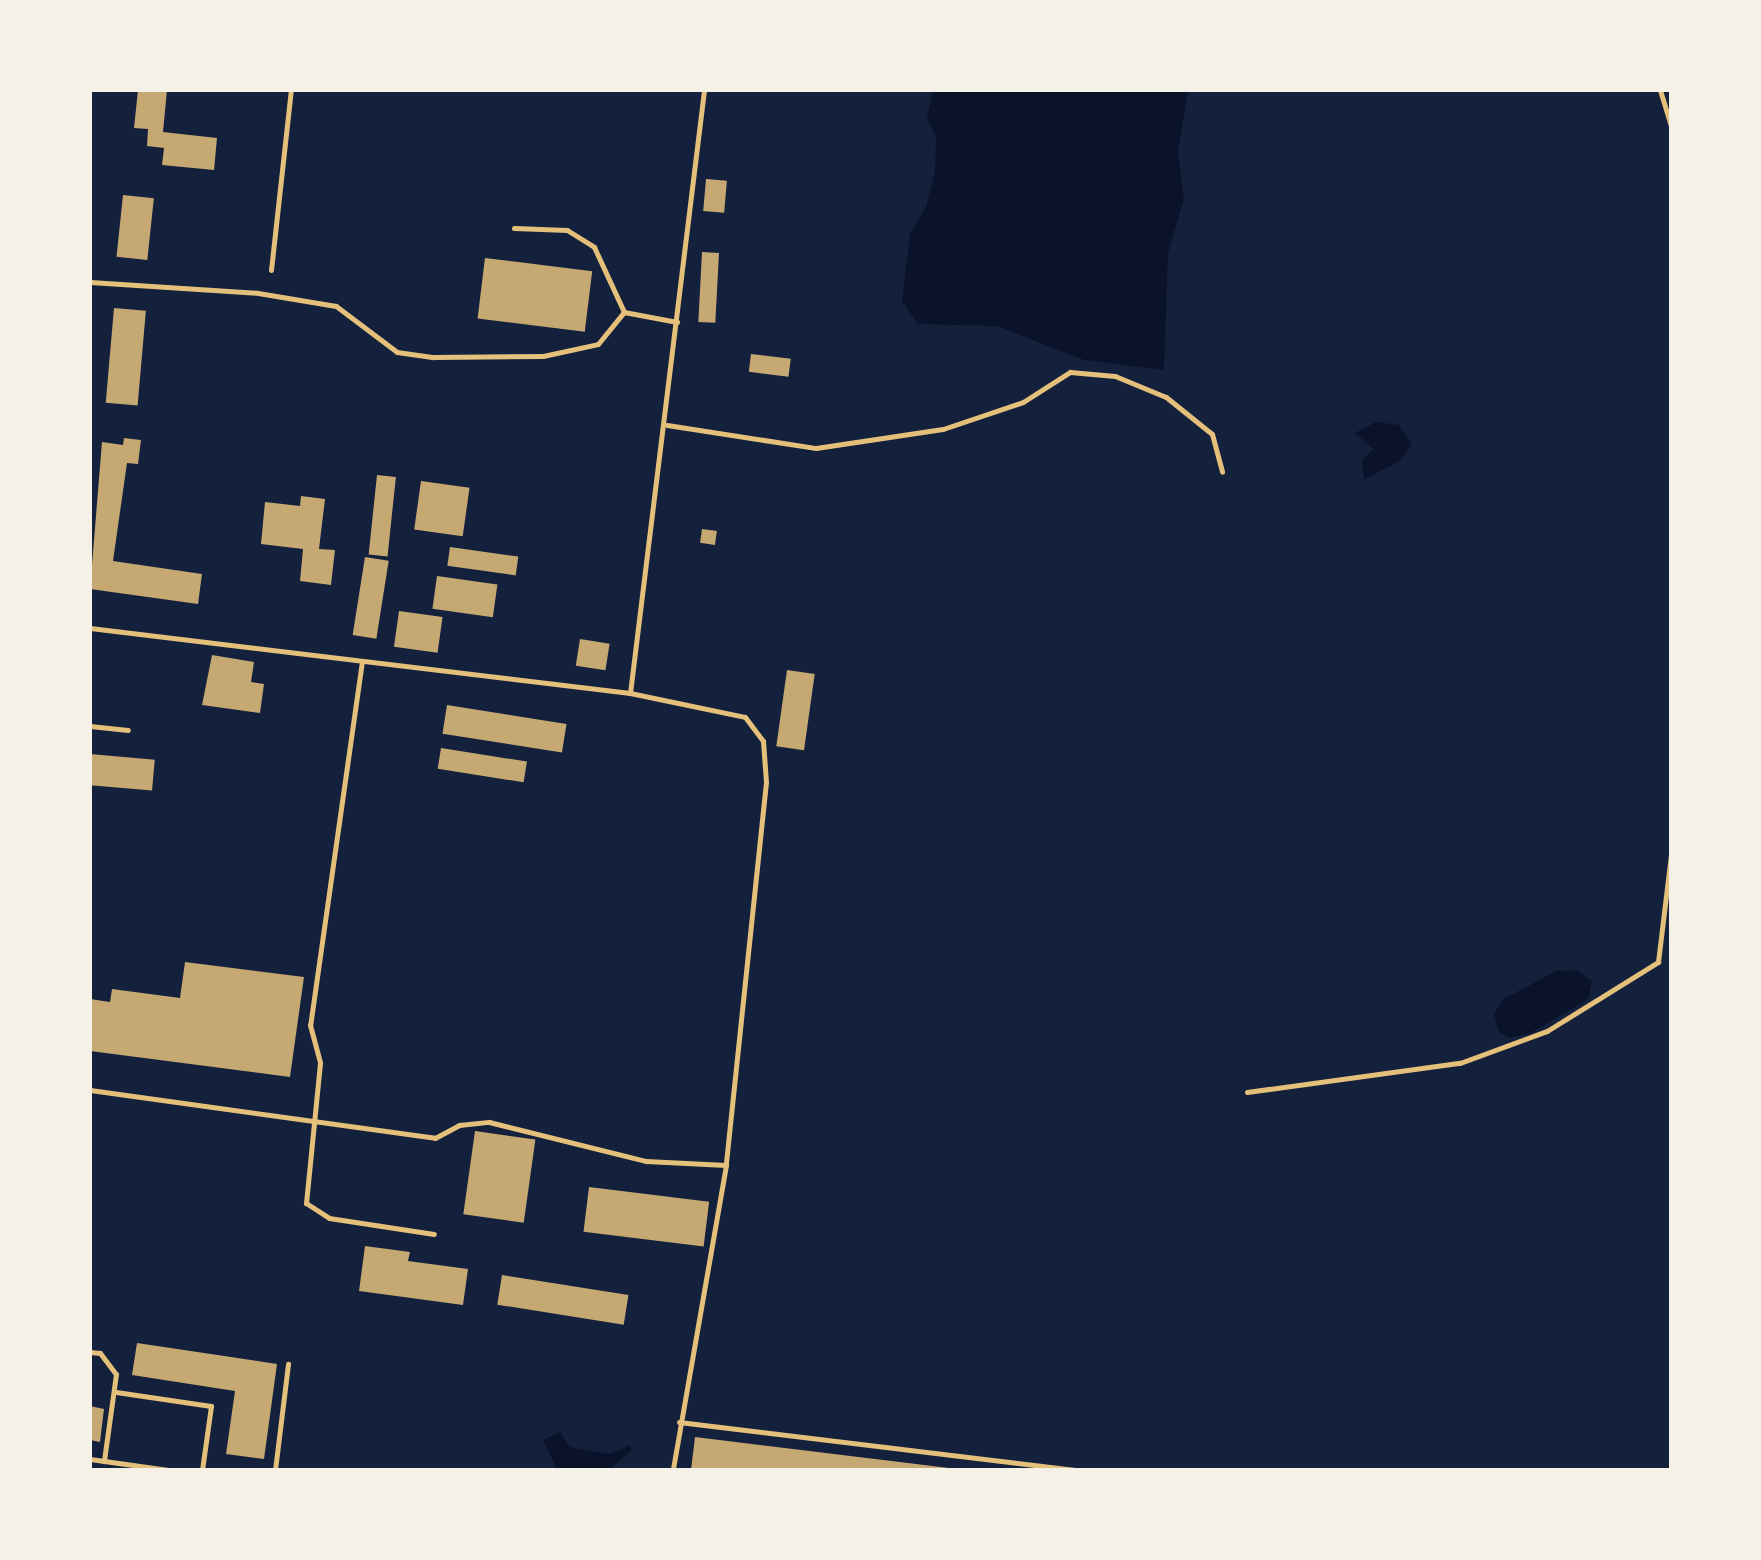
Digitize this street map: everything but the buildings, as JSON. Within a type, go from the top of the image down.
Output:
[{"type":"lane","points":[[271,270],[291,90]]},
{"type":"lane","points":[[630,693],[667,425],[704,90]]},
{"type":"lane","points":[[1660,90],[1671,125]]},
{"type":"lane","points":[[514,228],[568,230],[594,247],[624,312]]},
{"type":"lane","points":[[90,282],[258,293],[336,306],[397,352],[434,357],[543,356],[598,344],[624,312]]},
{"type":"lane","points":[[624,312],[677,322]]},
{"type":"lane","points":[[667,425],[816,448],[943,430],[1023,402],[1070,372],[1115,376],[1166,396],[1212,434],[1222,472]]},
{"type":"lane","points":[[90,628],[630,693],[744,717],[762,741],[766,782],[726,1166],[672,1470]]},
{"type":"lane","points":[[362,661],[310,1025],[320,1063],[306,1203],[329,1218],[434,1234]]},
{"type":"lane","points":[[90,726],[128,730]]},
{"type":"lane","points":[[1247,1092],[1460,1063],[1547,1031],[1658,962],[1671,854]]},
{"type":"lane","points":[[90,1090],[435,1138],[458,1124],[488,1122],[646,1160],[726,1166]]},
{"type":"lane","points":[[90,1352],[110,1363],[116,1392],[104,1462]]},
{"type":"lane","points":[[275,1470],[288,1364]]},
{"type":"lane","points":[[116,1392],[212,1406],[202,1470]]},
{"type":"lane","points":[[679,1422],[1077,1470]]},
{"type":"lane","points":[[90,1459],[168,1470]]},
{"type":"water","points":[[933,90],[1188,90],[1178,152],[1184,199],[1168,253],[1164,370],[1084,360],[997,326],[918,324],[902,301],[910,234],[926,207],[935,172],[936,137],[927,117]]},
{"type":"water","points":[[1376,422],[1399,425],[1412,445],[1401,460],[1364,480],[1362,461],[1373,449],[1355,433]]},
{"type":"water","points":[[1577,970],[1592,981],[1588,999],[1531,1033],[1509,1038],[1499,1032],[1494,1014],[1502,1000],[1556,971]]},
{"type":"water","points":[[560,1432],[570,1447],[609,1454],[631,1445],[631,1451],[609,1470],[557,1470],[543,1440]]}]
